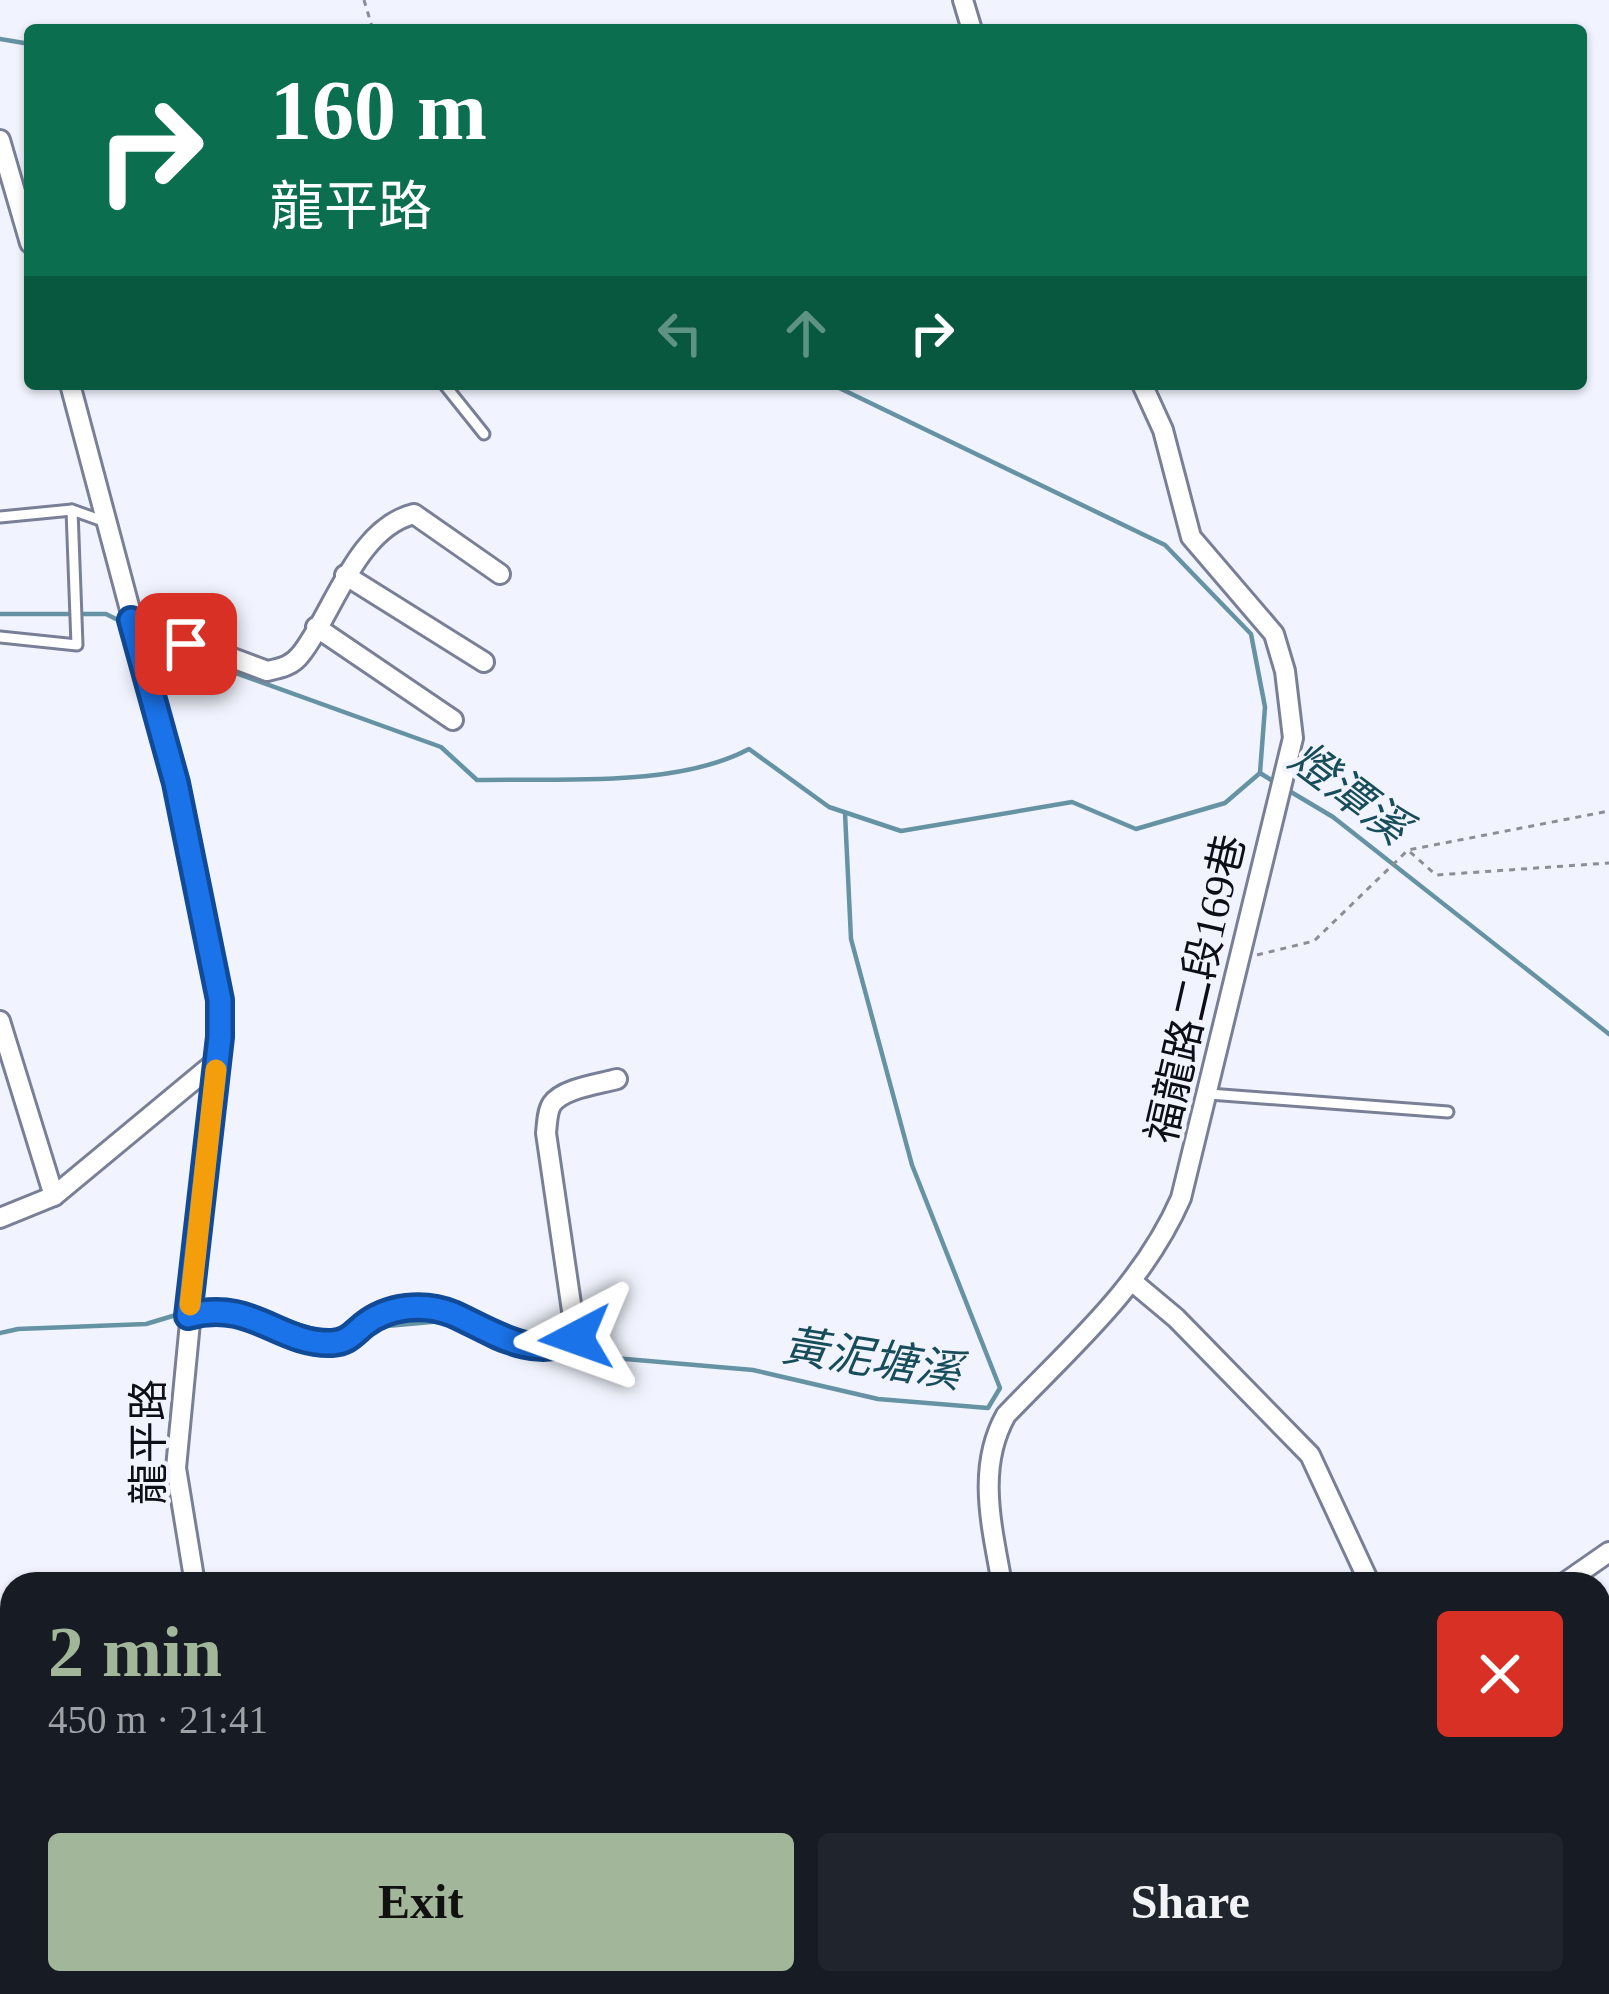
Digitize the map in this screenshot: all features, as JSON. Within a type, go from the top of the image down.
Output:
[{"type":"street","points":[[0,140],[24,222]]},
{"type":"street","name":"龍平路","points":[[72,390],[176,783],[220,1000],[218,1060],[188,1316],[176,1468],[192,1572]]},
{"type":"street","name":"福龍路二段169巷","points":[[1000,1572],[987,1474],[996,1433],[1006,1415],[1133,1282],[1164,1238],[1181,1198],[1209,1094],[1293,738],[1286,671],[1274,634],[1191,537],[1163,430],[1145,390]]},
{"type":"street","points":[[131,620],[267,671],[287,666],[301,655],[344,575],[397,518],[414,514],[500,574]]},
{"type":"street","points":[[344,575],[484,662]]},
{"type":"street","points":[[316,627],[453,720]]},
{"type":"street","points":[[0,1021],[54,1196]]},
{"type":"street","points":[[0,1218],[54,1196],[218,1060]]},
{"type":"street","points":[[188,1316],[213,1309],[241,1314],[311,1340],[338,1343],[392,1309],[422,1308],[452,1314],[501,1340],[565,1344],[576,1338],[546,1133],[548,1117],[552,1104],[565,1094],[617,1079]]},
{"type":"street","points":[[1133,1282],[1176,1318],[1310,1455],[1364,1572]]},
{"type":"street","points":[[1580,1572],[1609,1552]]},
{"type":"lane","points":[[449,390],[484,434]]},
{"type":"lane","points":[[0,517],[72,510],[109,523]]},
{"type":"lane","points":[[0,637],[77,644],[72,510]]},
{"type":"lane","points":[[1209,1094],[1448,1112]]},
{"type":"path","points":[[1239,960],[1314,940],[1408,850],[1609,811]]},
{"type":"path","points":[[1408,850],[1436,875],[1609,863]]},
{"type":"waterway","name":"燈潭溪","points":[[0,39],[24,43]]},
{"type":"waterway","name":"燈潭溪","points":[[843,390],[1165,545],[1251,634],[1265,707],[1260,773],[1276,783]]},
{"type":"waterway","name":"黃泥塘溪","points":[[0,614],[106,614],[124,623]]},
{"type":"waterway","name":"黃泥塘溪","points":[[158,640],[191,657],[441,747],[477,780],[652,775],[687,770],[749,749],[829,807],[901,831],[1072,802],[1136,829],[1225,803],[1260,773]]},
{"type":"waterway","name":"燈潭溪","points":[[1286,789],[1333,817],[1609,1034]]},
{"type":"waterway","name":"黃泥塘溪","points":[[556,1353],[753,1370],[878,1399],[988,1408],[1000,1388],[912,1165],[851,939],[845,813]]},
{"type":"waterway","name":"黃泥塘溪","points":[[0,1333],[146,1324],[176,1315]]},
{"type":"waterway","name":"黃泥塘溪","points":[[265,1315],[323,1332],[347,1330]]},
{"type":"waterway","name":"黃泥塘溪","points":[[376,1327],[442,1321],[470,1333]]},
{"type":"slow traffic","points":[[190,1305],[216,1070]]},
{"type":"route","points":[[186,644],[131,620],[176,783],[220,1000],[220,1037],[188,1316],[213,1309],[241,1314],[311,1340],[338,1343],[392,1309],[422,1308],[452,1314],[501,1340],[541,1345],[565,1344],[576,1338]]}]
